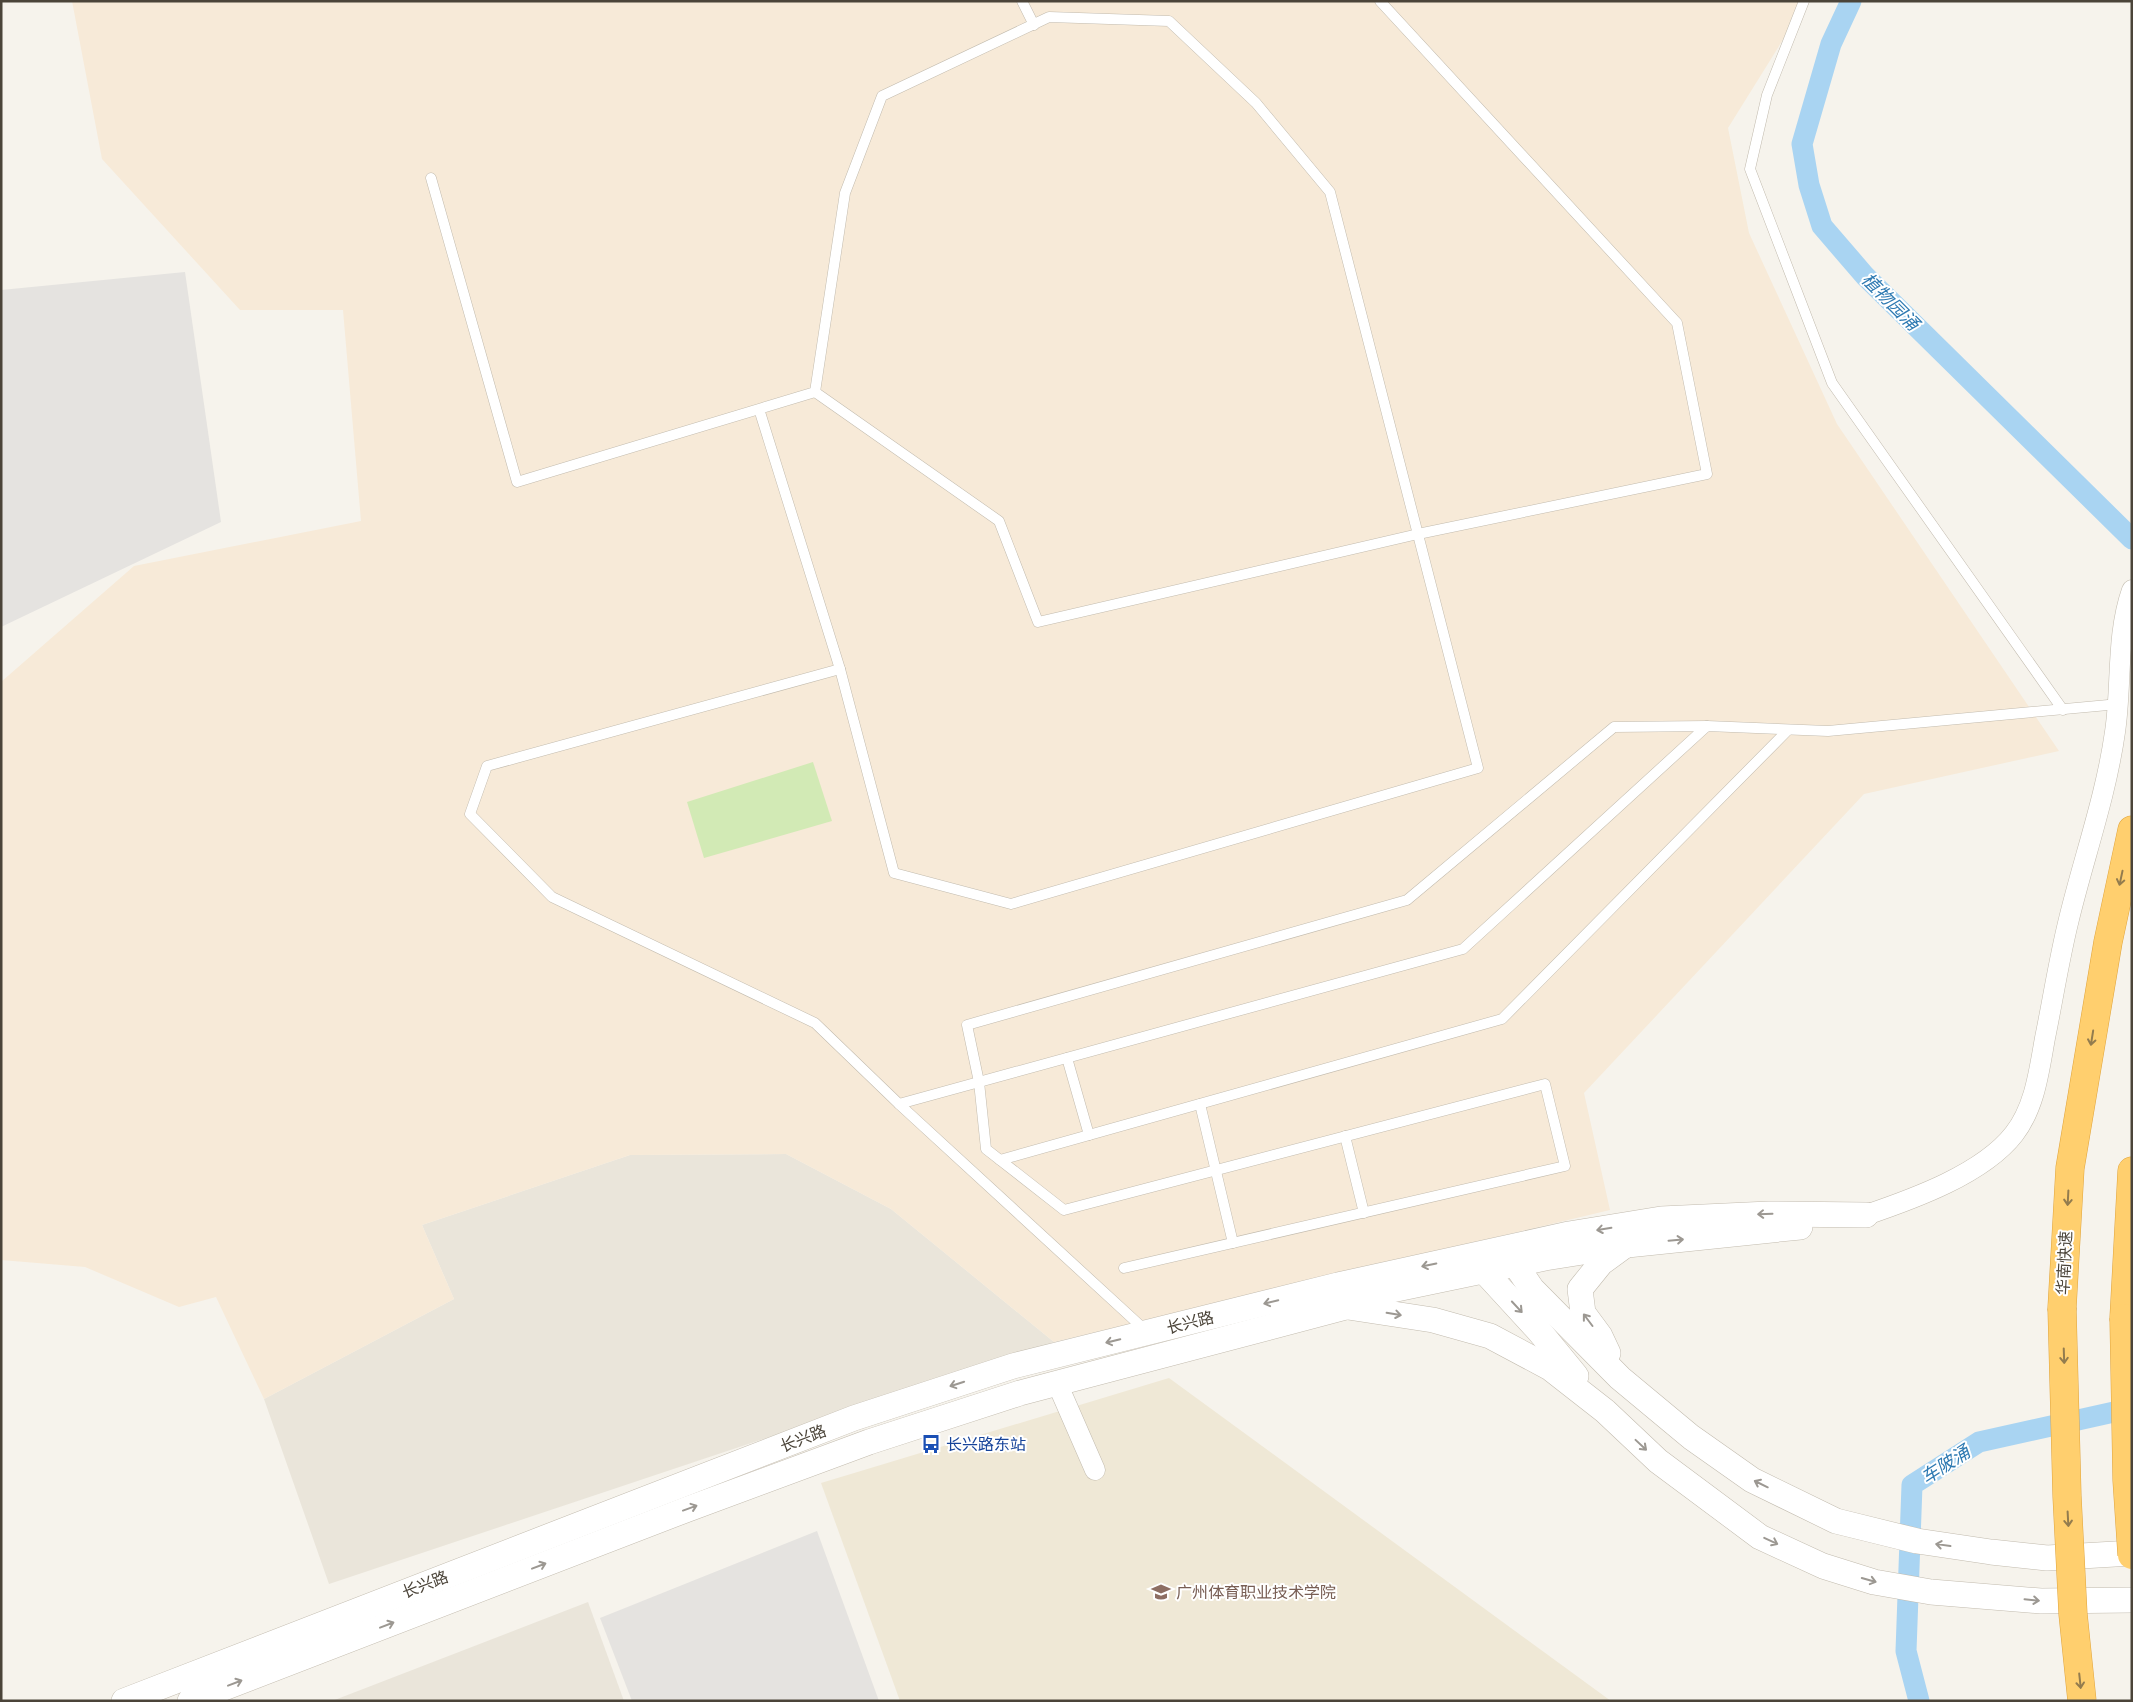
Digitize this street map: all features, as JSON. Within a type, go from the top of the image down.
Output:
[{"type":"highway","name":"华南快速","points":[[2082,1701],[2073,1614],[2067,1506],[2062,1308],[2070,1168],[2108,942],[2132,830]]},
{"type":"highway","points":[[2132,1171],[2124,1318],[2126,1452],[2132,1554]]},
{"type":"street","points":[[1510,1256],[1797,1228],[1866,1215],[1910,1200],[1953,1180],[1991,1155],[2014,1134],[2029,1109],[2038,1077],[2068,920],[2111,760],[2119,704],[2123,634],[2131,592]]},
{"type":"street","points":[[1510,1256],[1569,1234],[1661,1219],[1769,1214],[1866,1215]]},
{"type":"street","points":[[1620,1378],[1600,1336],[1583,1312],[1580,1289],[1601,1263],[1627,1245]]},
{"type":"street","points":[[1510,1256],[1532,1289],[1620,1378],[1691,1437],[1752,1480],[1836,1521],[1917,1541],[1991,1552],[2047,1558],[2132,1554]]},
{"type":"street","name":"长兴路","points":[[124,1701],[854,1418],[1013,1366],[1153,1344],[1346,1307],[1382,1292],[1510,1256]]},
{"type":"street","points":[[1480,1263],[1605,1411]]},
{"type":"street","name":"长兴路","points":[[190,1701],[751,1485],[869,1442],[1057,1383],[1153,1344],[1338,1285],[1480,1263]]},
{"type":"street","points":[[1346,1307],[1433,1320],[1490,1336],[1550,1368],[1605,1411],[1658,1460],[1760,1536],[1822,1566],[1874,1582],[1931,1592],[2041,1601],[2132,1600]]},
{"type":"street","points":[[1057,1383],[1095,1470]]},
{"type":"lane","points":[[1022,1],[1034,25]]},
{"type":"lane","points":[[815,392],[999,521],[1038,622],[1418,534],[1707,474],[1677,323],[1380,1]]},
{"type":"lane","points":[[1804,1],[1767,95],[1750,169],[1832,383],[2063,710]]},
{"type":"lane","points":[[758,409],[840,669],[894,872],[1011,904],[1478,768],[1330,192],[1256,103],[1169,21],[1049,18],[882,96],[845,193],[815,392]]},
{"type":"lane","points":[[431,178],[517,482],[815,392]]},
{"type":"lane","points":[[840,669],[487,766],[470,814],[552,897],[815,1023],[1153,1344]]},
{"type":"lane","points":[[1124,1268],[1565,1166],[1545,1084],[1064,1210],[986,1149],[979,1082],[967,1025],[1407,900],[1614,727],[1707,726],[1828,731],[2119,704]]},
{"type":"lane","points":[[899,1104],[1463,949],[1707,726]]},
{"type":"lane","points":[[1000,1160],[1502,1019],[1788,730]]},
{"type":"lane","points":[[1067,1058],[1089,1135]]},
{"type":"lane","points":[[1200,1104],[1233,1243]]},
{"type":"lane","points":[[1345,1136],[1364,1213]]},
{"type":"shaded area","points":[[72,1],[1807,1],[1728,128],[1749,233],[1837,424],[2059,751],[1864,794],[1584,1093],[1610,1210],[1054,1342],[891,1209],[786,1154],[630,1155],[422,1225],[454,1299],[264,1399],[216,1297],[179,1307],[85,1267],[1,1260],[1,682],[134,566],[361,521],[343,310],[240,310],[102,159]]},
{"type":"shaded area","points":[[185,272],[221,522],[1,627],[1,290]]},
{"type":"shaded area","points":[[786,1154],[891,1209],[1054,1342],[329,1584],[264,1399],[454,1299],[422,1225],[630,1155]]},
{"type":"shaded area","name":"广州体育职业技术学院","points":[[1169,1378],[1611,1701],[900,1701],[821,1483]]},
{"type":"shaded area","points":[[817,1531],[879,1701],[632,1701],[600,1618]]},
{"type":"shaded area","points":[[588,1602],[624,1701],[332,1701]]},
{"type":"green space","points":[[813,762],[832,821],[704,858],[687,802]]},
{"type":"waterway","name":"植物园涌","points":[[1851,1],[1831,44],[1802,144],[1809,185],[1822,226],[1865,276],[2132,539]]},
{"type":"waterway","name":"车陂涌","points":[[1919,1701],[1906,1651],[1912,1485],[1979,1442],[2132,1408]]},
{"type":"place","name":"长兴路东站","points":[[931,1444]]},
{"type":"place","name":"广州体育职业技术学院","points":[[1161,1592]]}]
